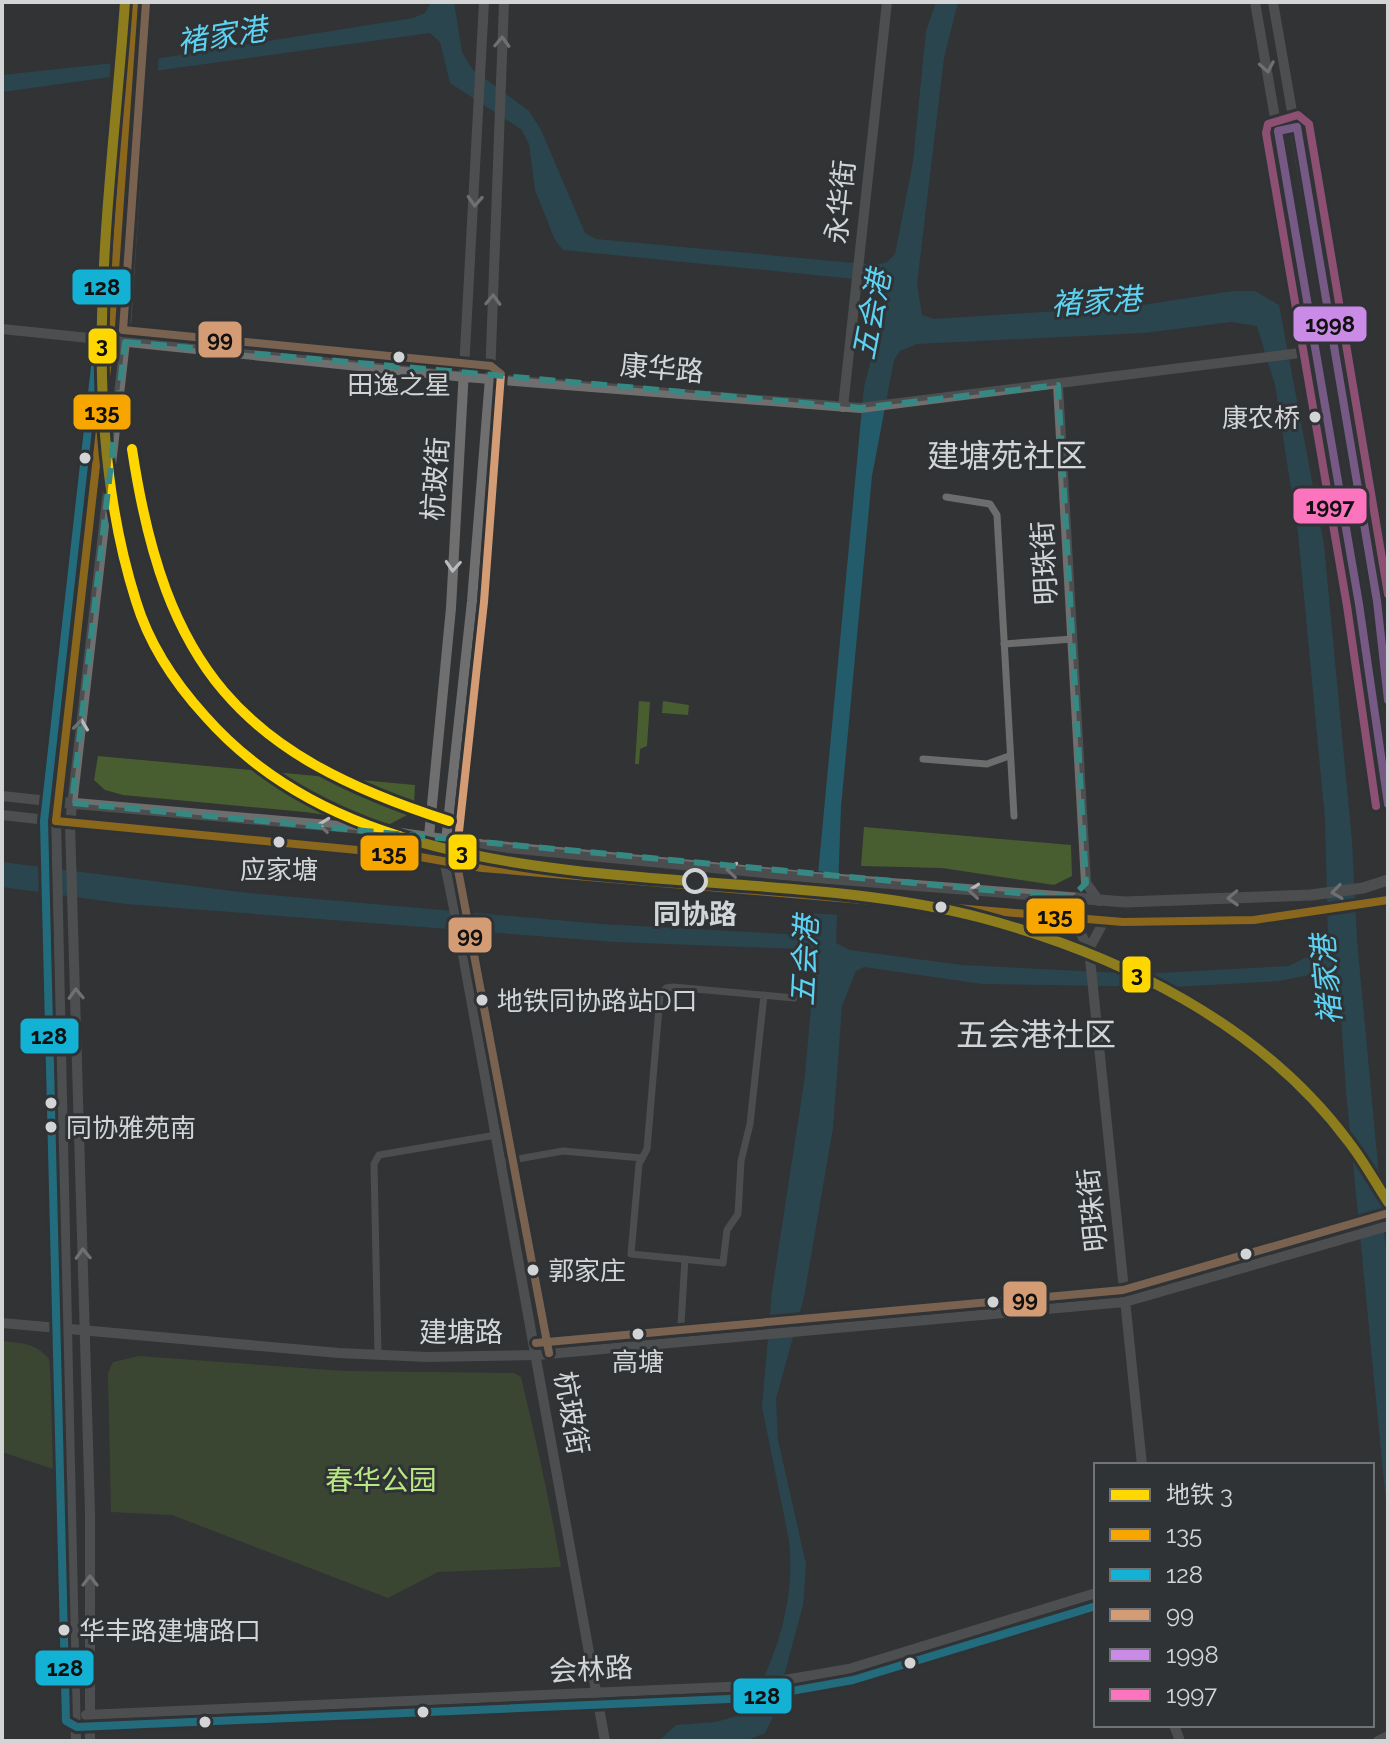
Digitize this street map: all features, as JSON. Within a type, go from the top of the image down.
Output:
[{"type":"main road","points":[[58,802],[429,836],[809,877],[1099,901],[1311,895],[1363,888],[1388,880]]},
{"type":"main road","points":[[56,821],[444,859],[482,868],[1104,921],[1254,920],[1366,906],[1388,900]]},
{"type":"street","points":[[76,1741],[56,821],[110,341],[134,2]]},
{"type":"street","points":[[90,1741],[85,1332],[70,823],[125,342],[144,87],[147,2]]},
{"type":"street","name":"杭玻街","points":[[484,2],[451,608],[429,836],[444,859],[460,938],[605,1741]]},
{"type":"street","name":"杭玻街","points":[[444,859],[449,840],[490,378],[504,2]]},
{"type":"street","name":"永华街","points":[[843,407],[887,2]]},
{"type":"street","points":[[1255,2],[1316,351],[1388,804]]},
{"type":"street","points":[[1273,2],[1377,601],[1388,700]]},
{"type":"street","name":"康华路","points":[[2,329],[465,377],[860,408],[884,408],[1316,351]]},
{"type":"street","name":"明珠街","points":[[1058,385],[1086,883]]},
{"type":"street","points":[[946,497],[990,504],[997,515],[1014,816]]},
{"type":"street","points":[[1004,644],[1073,639]]},
{"type":"street","points":[[923,759],[987,764],[1009,756]]},
{"type":"street","points":[[2,796],[58,802]]},
{"type":"street","points":[[2,815],[56,821]]},
{"type":"street","points":[[1071,898],[1086,883],[1099,901]]},
{"type":"street","name":"明珠街","points":[[1073,919],[1089,949],[1142,1463]]},
{"type":"street","points":[[1089,949],[1104,921]]},
{"type":"street","points":[[764,995],[750,1124],[741,1161],[738,1214],[727,1230],[723,1263],[631,1254],[642,1158],[647,1149],[660,996],[666,988],[673,987],[764,995],[794,998]]},
{"type":"street","points":[[378,1355],[374,1164],[379,1155],[496,1135]]},
{"type":"street","points":[[501,1162],[563,1151],[642,1158]]},
{"type":"street","name":"建塘路","points":[[2,1323],[378,1355],[537,1355],[1125,1302],[1388,1226]]},
{"type":"street","points":[[680,1341],[685,1259]]},
{"type":"street","name":"会林路","points":[[76,1715],[750,1686],[818,1677],[1094,1594]]},
{"type":"street","points":[[1378,1741],[1388,1736]]},
{"type":"highlighted area","points":[[125,342],[860,408],[1058,385],[1086,883],[1071,898],[72,803]]},
{"type":"green space","points":[[639,701],[650,702],[647,746],[640,749],[639,764],[635,764]]},
{"type":"green space","points":[[663,701],[689,705],[688,715],[662,713]]},
{"type":"green space","points":[[98,756],[415,785],[414,804],[407,815],[390,824],[305,812],[123,795],[105,790],[94,780]]},
{"type":"green space","points":[[864,827],[1071,845],[1072,876],[1054,885],[942,868],[861,866]]},
{"type":"green space","points":[[2,1341],[33,1347],[49,1359],[59,1471],[2,1452]]},
{"type":"green space","name":"春华公园","points":[[139,1356],[344,1371],[514,1373],[521,1377],[561,1567],[438,1572],[388,1598],[172,1515],[111,1512],[108,1373],[113,1362]]},
{"type":"water","points":[[431,2],[454,2],[462,52],[472,69],[529,111],[541,130],[585,233],[596,239],[876,265],[887,262],[895,254],[913,162],[926,31],[936,2],[958,2],[944,58],[917,284],[922,315],[934,319],[1136,306],[1233,291],[1255,291],[1279,305],[1324,545],[1352,841],[1357,940],[1388,1273],[1388,1523],[1346,1091],[1339,987],[1332,977],[1320,973],[1279,981],[1173,987],[982,984],[864,967],[856,971],[842,1006],[833,1128],[804,1297],[776,1399],[778,1440],[806,1564],[803,1605],[773,1717],[765,1733],[750,1739],[659,1741],[676,1725],[716,1722],[744,1714],[766,1674],[786,1608],[789,1540],[762,1407],[772,1291],[805,1076],[813,982],[809,954],[800,949],[615,942],[126,904],[2,887],[2,862],[248,893],[601,924],[805,935],[813,927],[864,387],[885,305],[885,293],[875,281],[563,250],[555,240],[535,190],[529,144],[522,130],[450,83],[440,42],[430,33],[2,92],[2,75],[161,58],[413,18],[425,13]],"holes":[[[1231,322],[1257,326],[1275,385],[1298,533],[1325,819],[1328,938],[1325,948],[1289,966],[1140,974],[962,965],[850,950],[836,943],[841,807],[872,476],[894,360],[900,351],[917,344],[1144,333]]]},
{"type":"pier","points":[[159,55],[157,77],[117,82],[118,59]]},
{"type":"pier","points":[[813,871],[841,873],[839,915],[810,913]]},
{"type":"metro line","name":"3","points":[[125,2],[102,303],[102,379],[107,454],[117,528],[141,617],[164,662],[205,716],[281,781],[369,826],[467,854],[571,870],[886,899],[982,918],[1085,952],[1136,974],[1184,1000],[1274,1062],[1313,1099],[1348,1141],[1388,1202]]},
{"type":"metro line","name":"3","points":[[132,449],[146,525],[166,590],[191,645],[224,692],[265,731],[316,765],[376,795],[449,821]]},
{"type":"transit line","name":"128","points":[[122,2],[98,340],[44,821],[66,1721],[77,1727],[752,1698],[853,1680],[1094,1607]]},
{"type":"transit line","name":"135","points":[[56,821],[110,341],[134,2]]},
{"type":"transit line","name":"99","points":[[146,3],[123,330],[491,366],[501,374],[484,602],[456,859],[549,1353]]},
{"type":"transit line","name":"1997","points":[[1376,806],[1347,606],[1266,133],[1268,124],[1298,115],[1309,124],[1388,594]]},
{"type":"transit line","name":"1998","points":[[1388,700],[1377,601],[1297,127],[1278,131],[1359,604],[1388,804]]},
{"type":"transit line","name":"135","points":[[56,821],[409,855],[482,868],[1123,922],[1254,920],[1388,900]]},
{"type":"transit line","name":"99","points":[[536,1343],[1123,1290],[1385,1214]]},
{"type":"place","name":"田逸之星","points":[[399,357]]},
{"type":"place","name":"康农桥","points":[[1315,417]]},
{"type":"place","name":"应家塘","points":[[279,842]]},
{"type":"place","name":"同协路","points":[[695,881]]},
{"type":"place","name":"地铁同协路站D口","points":[[482,1000]]},
{"type":"place","name":"同协雅苑南","points":[[51,1127]]},
{"type":"place","name":"郭家庄","points":[[533,1270]]},
{"type":"place","name":"高塘","points":[[638,1334]]},
{"type":"place","name":"华丰路建塘路口","points":[[64,1630]]},
{"type":"district","name":"建塘苑社区","points":[[1007,456]]},
{"type":"district","name":"五会港社区","points":[[1036,1035]]},
{"type":"water label","name":"褚家港","points":[[222,36]]},
{"type":"water label","name":"褚家港","points":[[1096,302]]},
{"type":"water label","name":"五会港","points":[[872,315]]},
{"type":"water label","name":"五会港","points":[[805,961]]},
{"type":"water label","name":"褚家港","points":[[1327,980]]}]
